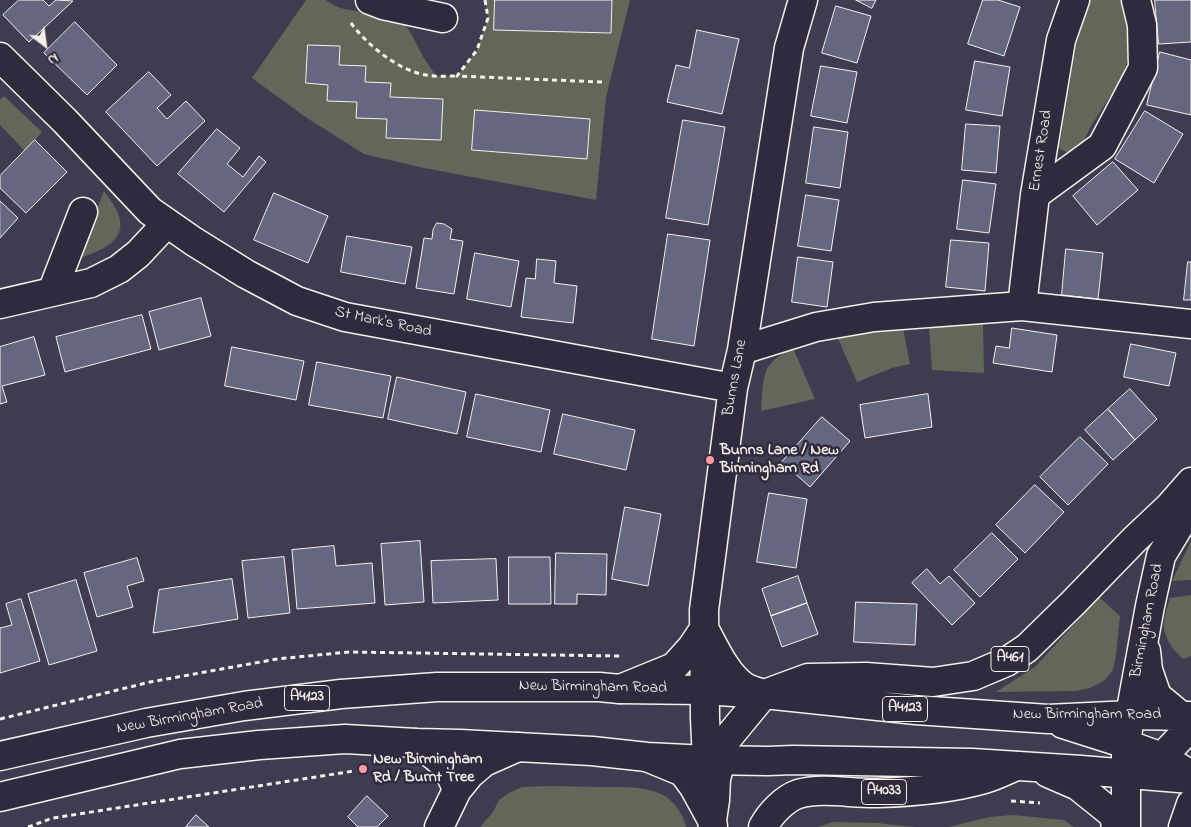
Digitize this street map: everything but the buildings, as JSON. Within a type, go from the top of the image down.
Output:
[{"type":"main road","points":[[370,0],[443,18]]},
{"type":"main road","name":"Bunns Lane","points":[[713,824],[709,801],[717,755],[705,718],[704,610],[733,388],[742,350],[789,48],[803,0]]},
{"type":"main road","name":"Ernest Road","points":[[1022,306],[1034,195],[1061,40],[1075,0]]},
{"type":"main road","points":[[1034,195],[1102,146],[1142,68],[1142,25],[1136,0]]},
{"type":"main road","name":"St Mark's Road","points":[[0,57],[150,211],[193,242],[246,274],[297,301],[345,317],[733,388]]},
{"type":"main road","points":[[52,292],[83,212]]},
{"type":"main road","points":[[0,304],[91,283],[119,269],[138,254],[167,223]]},
{"type":"main road","points":[[742,350],[816,327],[874,317],[1022,306],[1191,324]]},
{"type":"main road","name":"A461","points":[[764,694],[808,678],[866,677],[933,682],[973,676],[1006,662],[1027,648],[1169,507],[1191,482]]},
{"type":"main road","name":"Birmingham Road","points":[[1126,827],[1126,744],[1144,634],[1160,556],[1191,506]]},
{"type":"main road","points":[[620,689],[674,667],[692,647],[704,629],[715,651],[729,672],[744,687],[764,694],[736,727],[717,755]]},
{"type":"main road","points":[[1126,774],[1162,758],[1182,736],[1189,720],[1157,696],[1148,670],[1144,634]]},
{"type":"main road","name":"New Birmingham Road","points":[[0,756],[146,723],[244,706],[340,694],[437,687],[599,687],[704,690],[764,694],[916,710],[1048,719],[1130,715],[1189,720]]},
{"type":"main road","points":[[1048,719],[1126,744],[1162,758],[1191,775]]},
{"type":"main road","points":[[0,797],[180,754],[259,745],[345,739],[592,750],[647,757],[717,755],[768,761],[962,763],[1191,779]]},
{"type":"main road","points":[[416,743],[434,754],[444,764],[452,776],[456,790]]},
{"type":"main road","points":[[439,827],[456,790],[470,774],[484,762],[518,747]]},
{"type":"main road","points":[[647,757],[682,772],[694,787],[713,824]]},
{"type":"main road","points":[[1024,767],[1078,786],[1114,815],[1116,827]]},
{"type":"main road","name":"A4033","points":[[763,827],[778,806],[797,794],[843,790],[877,793],[954,786],[1024,767]]},
{"type":"main road","points":[[1183,827],[1191,804]]},
{"type":"path","points":[[457,76],[476,50],[488,18],[485,0]]},
{"type":"path","points":[[351,23],[356,31],[376,50],[400,66],[425,75],[602,82]]},
{"type":"path","points":[[28,827],[52,818],[362,769]]},
{"type":"green space","points":[[306,0],[326,0],[342,8],[379,13],[397,18],[406,26],[436,76],[457,76],[477,50],[488,18],[485,0],[630,0],[606,97],[596,200],[424,168],[364,154],[307,118],[252,78]]},
{"type":"green space","points":[[1090,0],[1124,0],[1130,23],[1130,51],[1122,78],[1091,126],[1080,148],[1070,154],[1059,148],[1076,45]]},
{"type":"green space","points":[[4,96],[42,132],[25,151],[0,125],[0,100]]},
{"type":"green space","points":[[104,191],[117,211],[120,230],[116,238],[103,249],[76,259]]},
{"type":"green space","points":[[983,324],[984,373],[932,370],[929,327]]},
{"type":"green space","points":[[871,327],[903,328],[910,364],[892,368],[857,382],[836,334]]},
{"type":"green space","points":[[793,348],[815,399],[761,411],[762,391],[768,367],[778,357]]},
{"type":"green space","points":[[1191,541],[1191,580],[1172,581]]},
{"type":"green space","points":[[1191,595],[1191,656],[1184,659],[1169,642],[1165,632],[1164,621],[1170,598]]},
{"type":"green space","points":[[1099,597],[1120,616],[1113,670],[1105,680],[1090,688],[1076,691],[996,692],[1035,667]]},
{"type":"green space","points":[[522,787],[625,787],[654,791],[674,803],[683,817],[686,827],[480,827],[493,812],[499,800],[509,793]]},
{"type":"green space","points":[[1013,815],[1064,820],[1074,827],[948,827],[990,817]]},
{"type":"green space","points":[[833,822],[877,823],[916,827],[818,827]]},
{"type":"place","name":"Bunns Lane / New Birmingham Rd","points":[[710,460]]},
{"type":"place","name":"New Birmingham Rd / Burnt Tree","points":[[363,769]]}]
